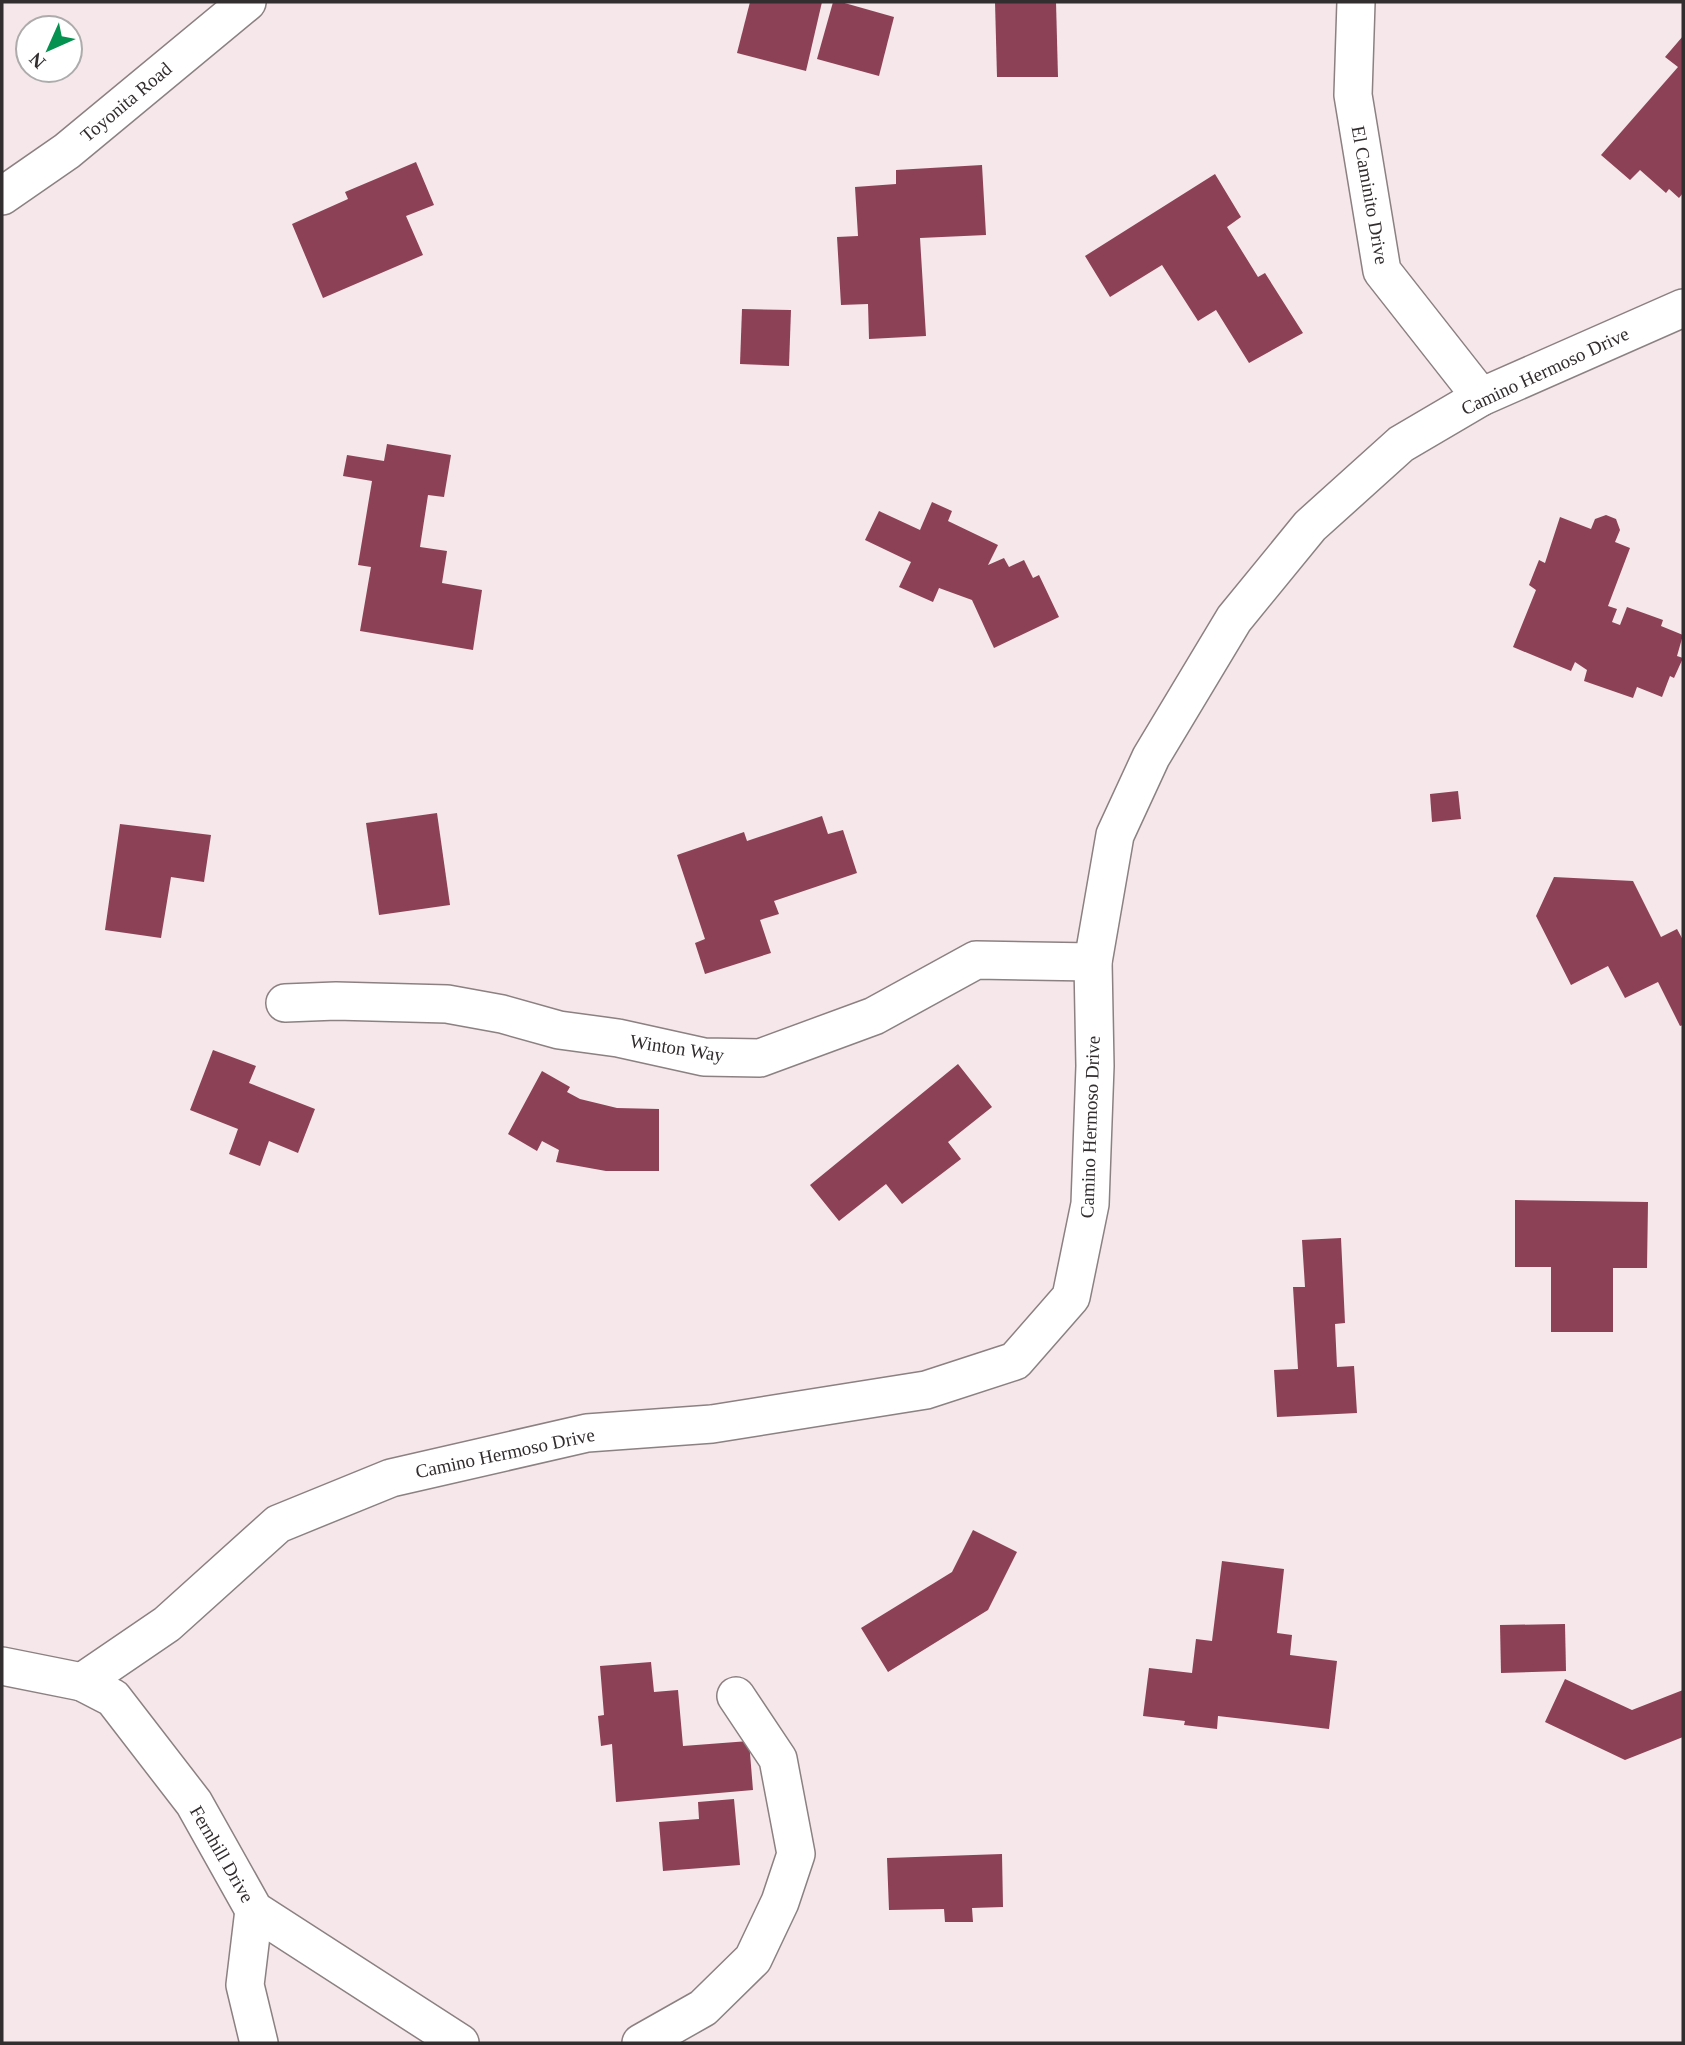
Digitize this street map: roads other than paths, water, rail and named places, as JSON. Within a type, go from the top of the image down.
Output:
[{"type":"street","name":"Toyonita Road","points":[[2,196],[67,151],[247,2]]},
{"type":"street","name":"El Caminito Drive","points":[[1356,2],[1353,94],[1382,271],[1481,397]]},
{"type":"street","name":"Camino Hermoso Drive","points":[[82,1682],[167,1624],[278,1524],[391,1478],[586,1433],[712,1424],[926,1390],[1015,1361],[1070,1297],[1090,1204],[1094,1066],[1093,962],[1115,835],[1152,757],[1240,611],[1310,526],[1401,444],[1481,397],[1683,308]]},
{"type":"street","name":"Winton Way","points":[[285,1003],[336,1001],[447,1004],[502,1014],[559,1030],[618,1038],[705,1056],[760,1058],[874,1016],[976,960],[1093,962]]},
{"type":"street","points":[[2,1666],[82,1682]]},
{"type":"street","name":"Fernhill Drive","points":[[82,1682],[113,1698],[194,1803],[254,1910],[460,2043]]},
{"type":"street","points":[[641,2043],[703,2008],[753,1959],[780,1902],[796,1854],[778,1759],[736,1696]]},
{"type":"street","points":[[254,1910],[245,1985],[259,2043]]}]
